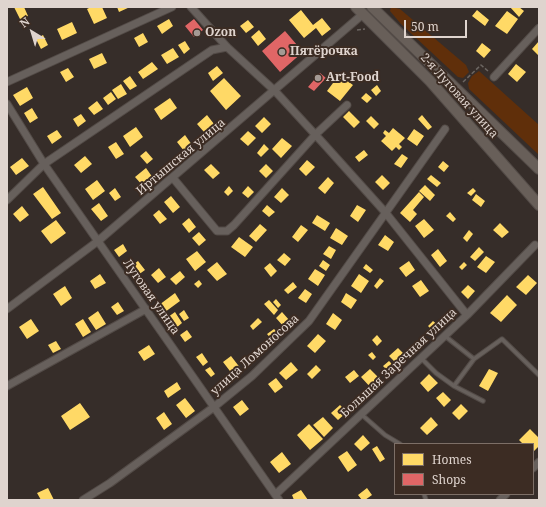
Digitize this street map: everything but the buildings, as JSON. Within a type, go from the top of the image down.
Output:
[{"type":"main road","points":[[360,11],[372,7]]},
{"type":"main road","name":"2-я Луговая улица","points":[[372,7],[539,169]]},
{"type":"main road","name":"2-я Луговая улица","points":[[360,11],[435,87],[539,205]]},
{"type":"street","points":[[7,82],[172,7]]},
{"type":"street","points":[[191,7],[227,47],[275,91],[316,134],[385,212],[467,315]]},
{"type":"street","name":"Иртышская улица","points":[[7,309],[98,241],[173,178],[275,91],[360,11]]},
{"type":"street","points":[[494,76],[539,28]]},
{"type":"street","points":[[7,200],[44,164],[212,50],[227,47]]},
{"type":"street","name":"Луговая улица","points":[[7,104],[44,164],[278,497]]},
{"type":"street","points":[[173,178],[217,231],[227,231],[316,134],[348,105]]},
{"type":"street","name":"улица Ломоносова","points":[[83,500],[110,483],[214,407],[252,376],[309,321],[445,129]]},
{"type":"street","name":"Большая Заречная улица","points":[[278,497],[361,414],[467,315],[535,245]]},
{"type":"street","points":[[7,386],[146,309]]},
{"type":"lane","points":[[445,335],[474,359]]},
{"type":"lane","points":[[454,386],[474,359],[502,339],[539,375]]},
{"type":"lane","points":[[421,358],[436,373],[454,386],[483,401]]},
{"type":"lane","points":[[361,414],[385,435],[398,443]]},
{"type":"path","points":[[460,85],[481,65],[494,76]]},
{"type":"shaded area","points":[[391,7],[400,9],[466,65],[469,72],[463,78],[458,77],[401,24],[390,11]]},
{"type":"shaded area","points":[[479,71],[539,125],[539,155],[469,89],[468,83],[472,76]]},
{"type":"place","name":"Ozon","points":[[197,33]]},
{"type":"place","name":"Пятёрочка","points":[[282,52]]},
{"type":"place","name":"Art-Food","points":[[318,78]]}]
